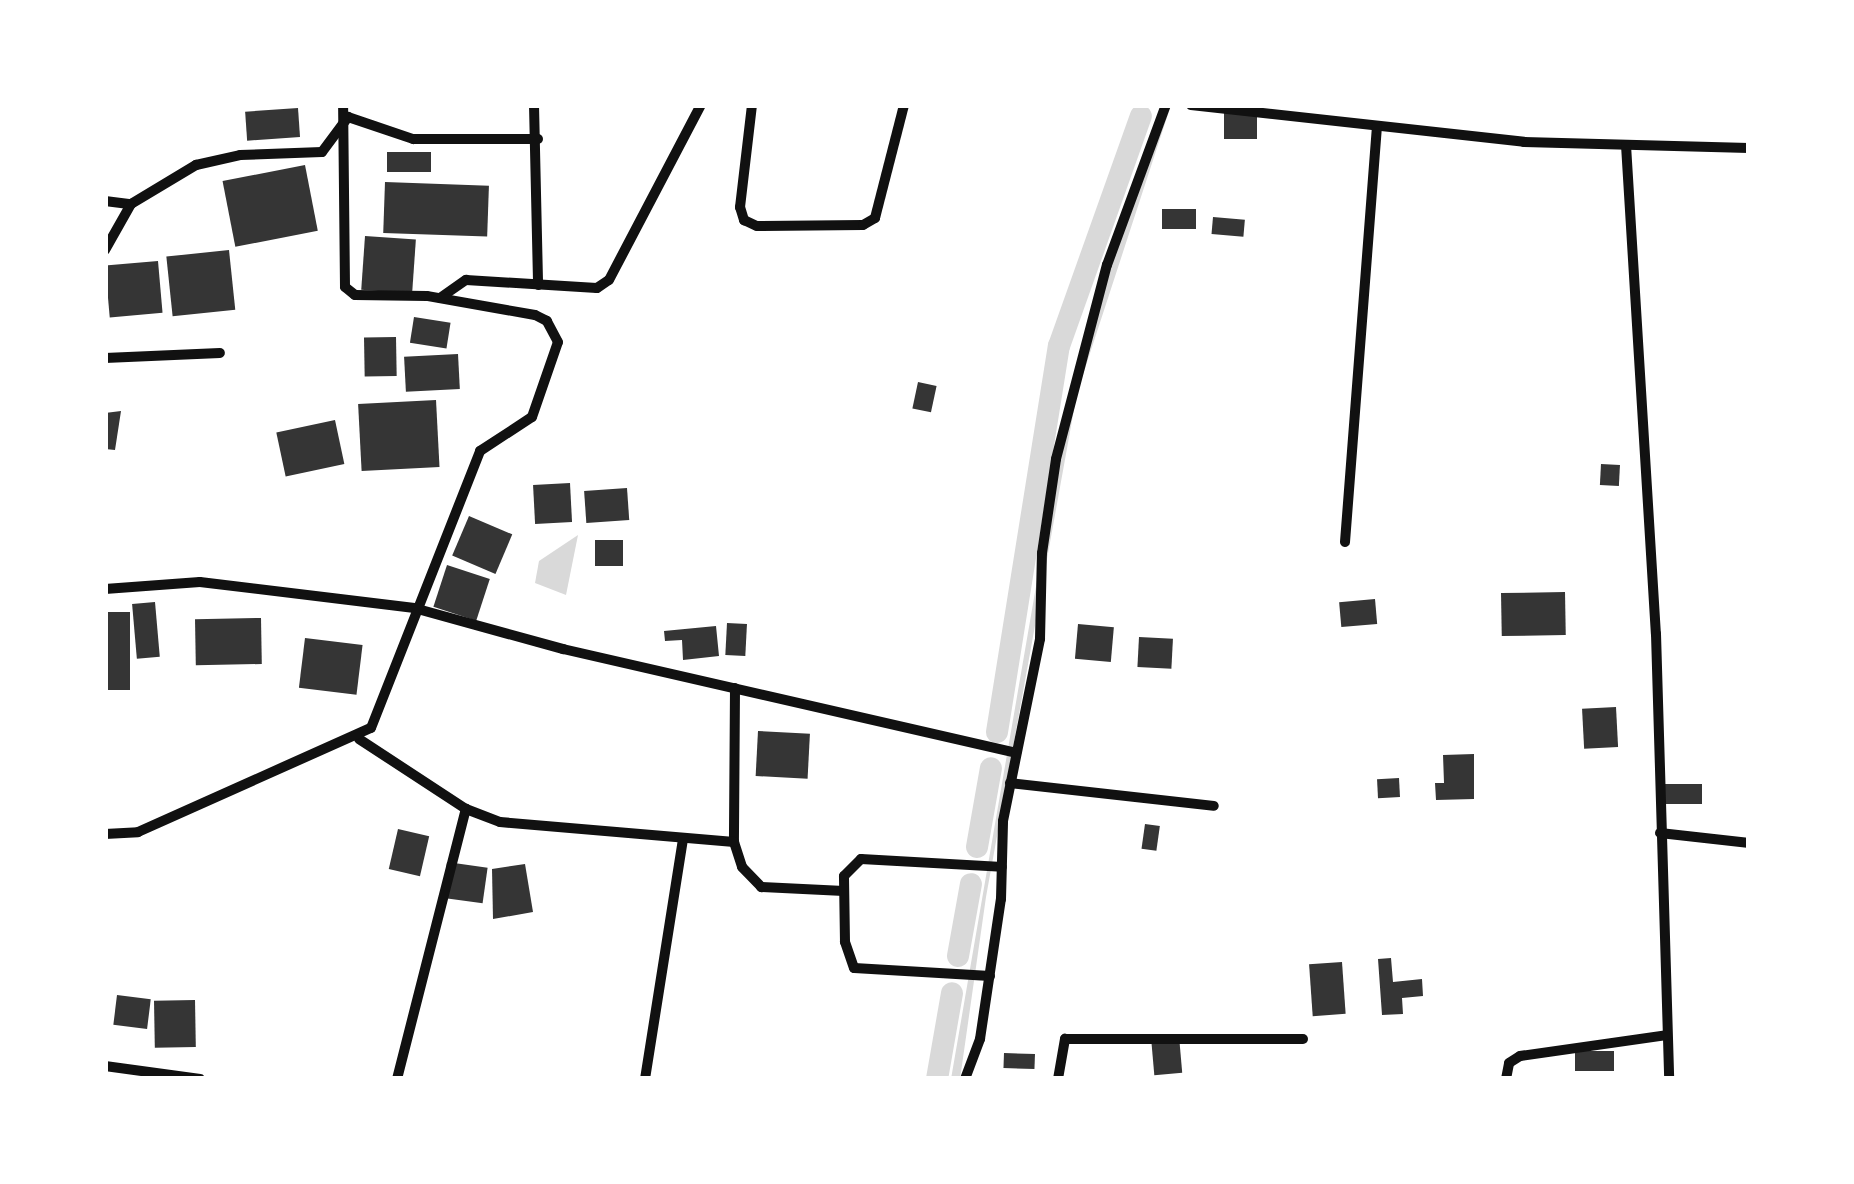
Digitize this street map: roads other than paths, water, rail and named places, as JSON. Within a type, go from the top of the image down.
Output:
[{"type":"street","points":[[534,105],[538,139],[538,284]]},
{"type":"street","points":[[345,111],[346,286],[355,295],[447,299],[466,280],[597,288],[609,280],[701,105]]},
{"type":"street","points":[[752,105],[740,206],[744,220],[756,226],[863,225],[875,218],[904,105]]},
{"type":"street","points":[[965,1079],[980,1040],[1010,783],[1040,639],[1042,553],[1056,459],[1107,266],[1166,105]]},
{"type":"street","points":[[1190,105],[1376,126],[1626,144],[1749,148]]},
{"type":"street","points":[[345,111],[413,138],[538,139]]},
{"type":"street","points":[[105,250],[131,204],[196,165],[240,155],[322,152],[345,111]]},
{"type":"street","points":[[1345,542],[1376,126]]},
{"type":"street","points":[[1626,144],[1656,634],[1670,1079]]},
{"type":"street","points":[[105,201],[131,204]]},
{"type":"street","points":[[105,834],[138,832],[359,739],[378,712],[414,608],[480,450],[532,417],[558,342],[547,320],[535,315],[428,296]]},
{"type":"street","points":[[105,358],[220,353]]},
{"type":"street","points":[[105,590],[200,582],[414,608],[1016,753]]},
{"type":"street","points":[[735,688],[734,842],[742,867],[761,886],[844,891]]},
{"type":"street","points":[[359,739],[466,809],[522,828],[734,842]]},
{"type":"street","points":[[1010,783],[1214,806]]},
{"type":"street","points":[[396,1079],[466,809]]},
{"type":"street","points":[[1660,833],[1749,843]]},
{"type":"street","points":[[645,1079],[684,838]]},
{"type":"street","points":[[990,976],[854,968],[847,957],[844,891],[849,866],[860,858],[1002,867]]},
{"type":"street","points":[[1506,1079],[1509,1062],[1520,1056],[1667,1035]]},
{"type":"street","points":[[1058,1079],[1065,1039],[1303,1039]]},
{"type":"street","points":[[105,1066],[200,1079]]},
{"type":"waterway","points":[[997,732],[1059,346],[1141,116]]},
{"type":"waterway","points":[[977,847],[991,768]]},
{"type":"waterway","points":[[958,956],[971,884]]},
{"type":"waterway","points":[[937,1079],[952,993]]}]
